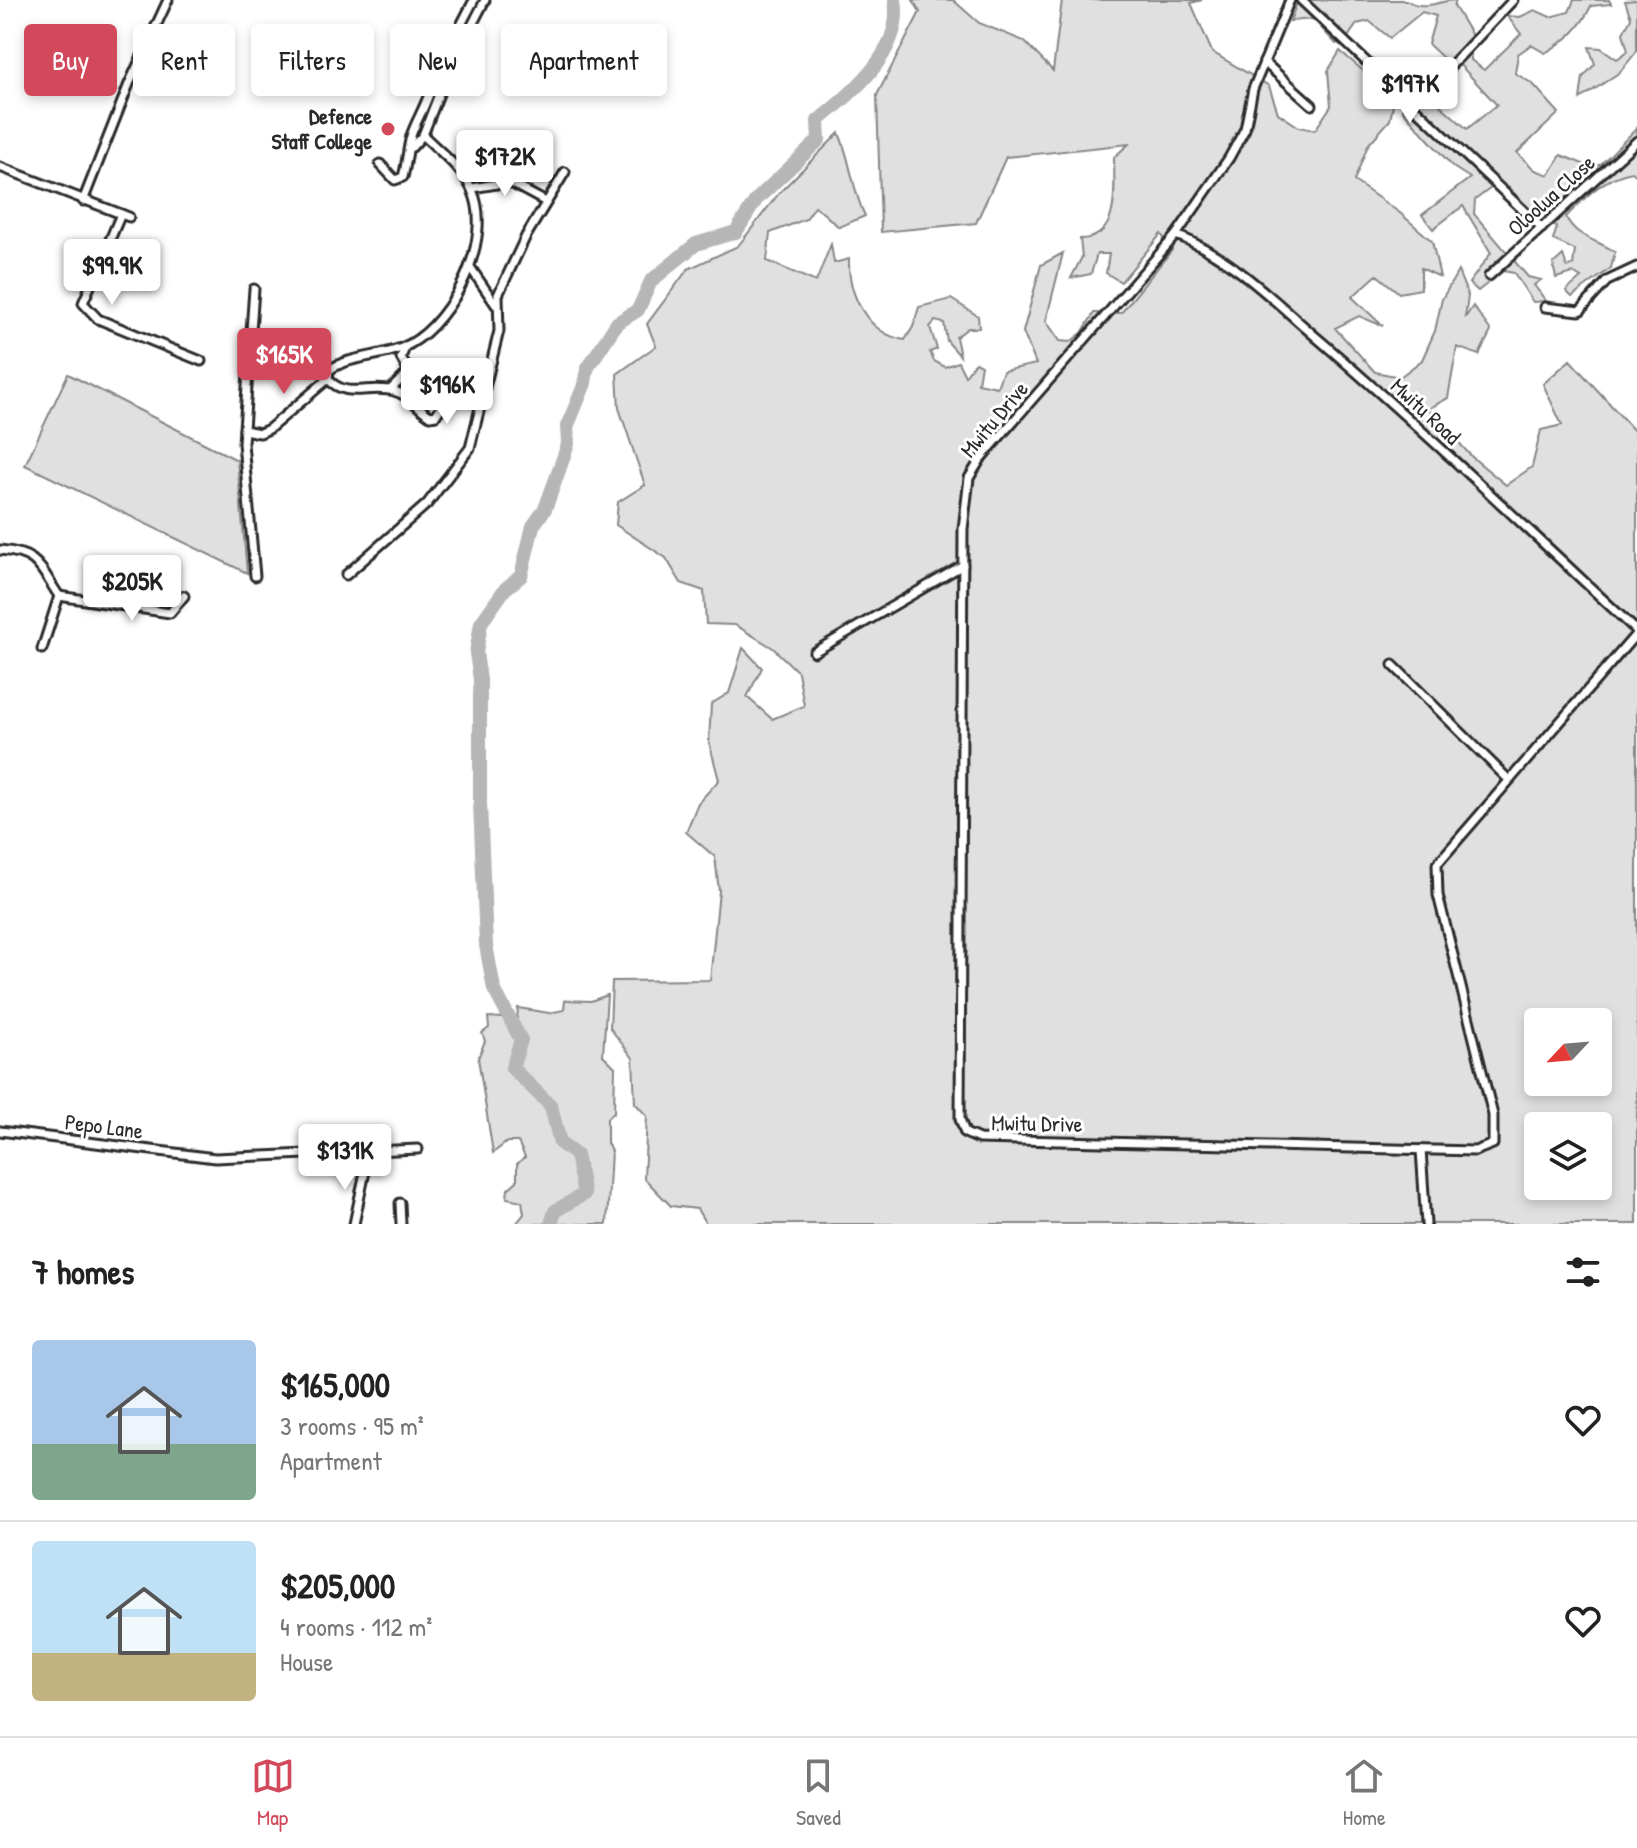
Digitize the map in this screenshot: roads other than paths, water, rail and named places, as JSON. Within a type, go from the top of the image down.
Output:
[{"type":"street","points":[[83,201],[129,84],[168,0]]},
{"type":"street","points":[[462,24],[474,0]]},
{"type":"street","points":[[473,24],[485,0]]},
{"type":"street","points":[[1176,235],[1240,141],[1249,117],[1253,89],[1290,0]]},
{"type":"street","points":[[1301,0],[1542,228]]},
{"type":"street","points":[[1443,74],[1513,0]]},
{"type":"street","points":[[1264,62],[1312,105]]},
{"type":"street","points":[[412,147],[410,138],[429,96]]},
{"type":"street","points":[[380,164],[395,180],[403,177],[412,147],[423,135],[438,96]]},
{"type":"street","points":[[244,430],[260,433],[269,429],[328,379],[329,370],[341,363],[405,347],[417,340],[438,317],[470,267],[480,235],[478,208],[472,188],[423,135]]},
{"type":"street","name":"Oloolua Close","points":[[1489,276],[1637,141]]},
{"type":"street","points":[[0,167],[125,216],[85,291],[83,303],[86,310],[98,319],[201,361]]},
{"type":"street","points":[[346,575],[427,504],[470,448],[498,340],[496,305],[502,285],[565,172]]},
{"type":"street","points":[[472,188],[509,182],[546,202]]},
{"type":"street","name":"Mwitu Drive","points":[[1176,235],[982,457],[969,478],[963,565],[960,1119],[965,1133],[979,1139],[1421,1150],[1475,1151],[1493,1144],[1493,1115],[1435,878],[1444,853],[1637,632]]},
{"type":"street","name":"Mwitu Road","points":[[1176,235],[1202,246],[1245,276],[1371,384],[1637,632]]},
{"type":"street","points":[[470,267],[496,305]]},
{"type":"street","points":[[1545,307],[1580,311],[1607,281],[1637,267]]},
{"type":"street","points":[[254,289],[244,430],[255,576]]},
{"type":"street","points":[[328,379],[343,391],[390,390],[414,400],[430,416],[436,415],[444,403],[439,394],[409,372],[401,358],[405,347]]},
{"type":"street","points":[[390,390],[409,372]]},
{"type":"street","points":[[414,400],[426,386]]},
{"type":"street","points":[[0,550],[23,552],[34,558],[59,596],[170,613],[175,612],[184,596]]},
{"type":"street","points":[[814,652],[963,565]]},
{"type":"street","points":[[42,649],[59,596]]},
{"type":"street","points":[[1393,665],[1509,780]]},
{"type":"street","name":"Pepo Lane","points":[[0,1131],[204,1157],[418,1149]]},
{"type":"street","points":[[1421,1150],[1426,1224]]},
{"type":"street","points":[[354,1224],[366,1167]]},
{"type":"street","points":[[400,1203],[401,1224]]},
{"type":"waterway","points":[[551,1224],[555,1211],[584,1194],[576,1155],[560,1143],[551,1106],[512,1068],[521,1040],[494,989],[486,945],[480,803],[480,680],[476,653],[481,623],[505,589],[521,576],[533,526],[545,509],[568,444],[567,427],[585,383],[587,369],[617,323],[638,310],[651,281],[696,244],[736,232],[756,200],[819,140],[818,121],[860,83],[884,53],[896,19],[895,0]]},
{"type":"place","name":"Defence Staff College","points":[[388,129]]}]
